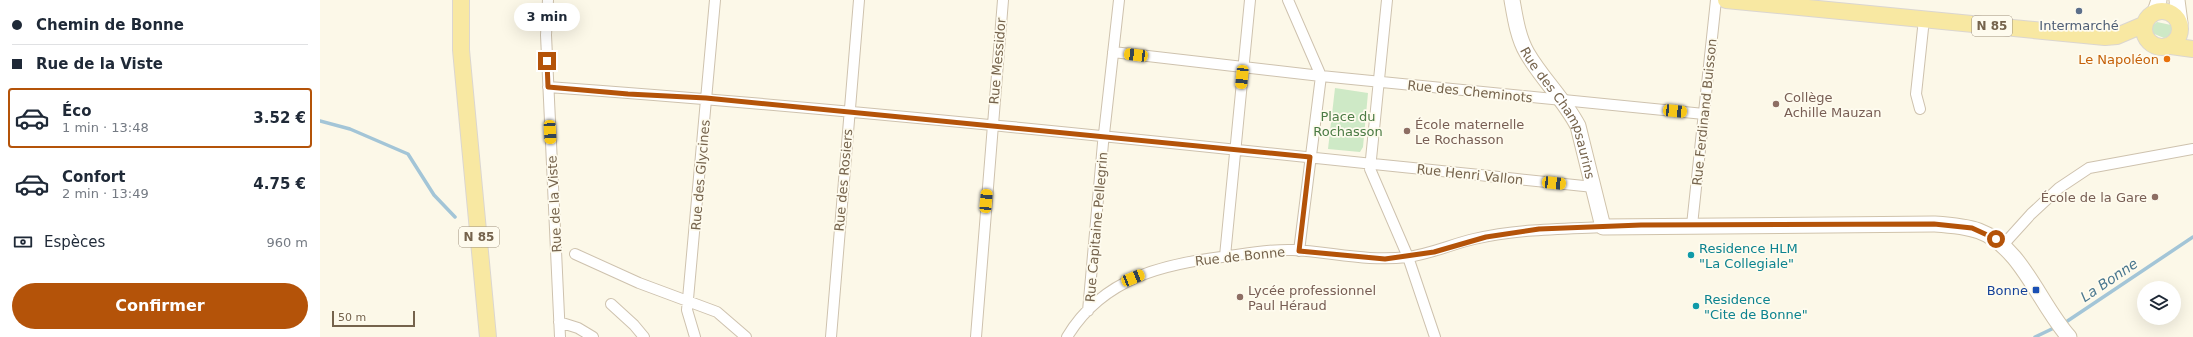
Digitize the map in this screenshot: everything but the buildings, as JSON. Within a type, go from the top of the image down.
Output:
[{"type":"main road","name":"N 85","points":[[461,0],[461,50],[488,337]]},
{"type":"main road","name":"Rue des Champsaurins","points":[[1512,0],[1515,16],[1526,52],[1562,100],[1578,126],[1603,227]]},
{"type":"main road","name":"N 85","points":[[1726,0],[2104,37],[2118,36],[2147,41]]},
{"type":"main road","points":[[2170,46],[2179,38],[2185,28],[2177,0]]},
{"type":"main road","points":[[2185,28],[2172,14],[2157,6],[2147,17],[2143,25],[2143,31],[2147,41],[2160,47],[2170,46],[2193,49]]},
{"type":"main road","name":"N 85","points":[[2118,36],[2143,25]]},
{"type":"main road","points":[[1603,227],[1692,225],[1948,225],[1979,230],[2003,246],[2014,258],[2056,322],[2069,337]]},
{"type":"street","name":"Rue de la Viste","points":[[548,0],[546,36],[560,337]]},
{"type":"street","name":"Rue des Glycines","points":[[695,337],[689,320],[689,302],[715,0]]},
{"type":"street","name":"Rue des Rosiers","points":[[831,337],[859,0]]},
{"type":"street","name":"Rue Messidor","points":[[976,337],[1003,0]]},
{"type":"street","name":"Rue Capitaine Pellegrin","points":[[1088,311],[1104,136],[1120,0]]},
{"type":"street","points":[[1225,256],[1234,149],[1250,0]]},
{"type":"street","points":[[1288,0],[1321,76],[1299,251]]},
{"type":"street","points":[[1387,0],[1370,169],[1408,257],[1435,337]]},
{"type":"street","name":"Rue Ferdinand Buisson","points":[[1692,225],[1716,0]]},
{"type":"street","points":[[1920,109],[1916,94],[1924,19]]},
{"type":"street","points":[[1114,52],[1243,68],[1378,81]]},
{"type":"street","name":"Rue des Cheminots","points":[[1378,81],[1704,114]]},
{"type":"street","points":[[548,87],[628,94],[706,98],[849,111],[1370,163]]},
{"type":"street","points":[[2003,246],[2031,214],[2055,192],[2088,168],[2129,159],[2193,149]]},
{"type":"street","name":"Rue Henri Vallon","points":[[1370,163],[1594,187]]},
{"type":"street","name":"Rue de Bonne","points":[[1067,337],[1075,324],[1116,288],[1133,278],[1154,269],[1179,263],[1225,256],[1299,251],[1385,259],[1408,257],[1434,252],[1474,239],[1512,233],[1603,227]]},
{"type":"street","points":[[575,254],[639,283],[717,312],[746,337]]},
{"type":"street","points":[[612,304],[644,337]]},
{"type":"street","points":[[559,322],[578,328],[593,337]]},
{"type":"green space","points":[[2157,22],[2171,25],[2173,30],[2171,36],[2164,38],[2152,33],[2152,26]]},
{"type":"green space","name":"Place du Rochasson","points":[[1335,88],[1368,93],[1363,147],[1360,152],[1328,149]]},
{"type":"waterway","points":[[320,121],[350,129],[408,154],[434,195],[455,217]]},
{"type":"waterway","name":"La Bonne","points":[[2063,324],[2193,237]]},
{"type":"waterway","name":"La Bonne","points":[[2035,337],[2056,327]]},
{"type":"place","name":"Intermarché","points":[[2079,11]]},
{"type":"place","name":"Le Napoléon","points":[[2167,59]]},
{"type":"place","name":"Collège Achille Mauzan","points":[[1776,104]]},
{"type":"place","name":"École maternelle Le Rochasson","points":[[1407,131]]},
{"type":"place","name":"École de la Gare","points":[[2155,197]]},
{"type":"place","name":"Residence HLM \"La Collegiale\"","points":[[1691,255]]},
{"type":"place","name":"Bonne","points":[[2036,290]]},
{"type":"place","name":"Lycée professionnel Paul Héraud","points":[[1240,297]]},
{"type":"place","name":"Residence \"Cite de Bonne\"","points":[[1696,306]]},
{"type":"route","points":[[547,61],[548,87],[628,94],[706,98],[1091,134],[1115,138],[1310,157],[1299,251],[1385,259],[1408,257],[1434,252],[1474,239],[1539,229],[1641,225],[1934,224],[1972,228],[1988,234],[1996,239]]}]
